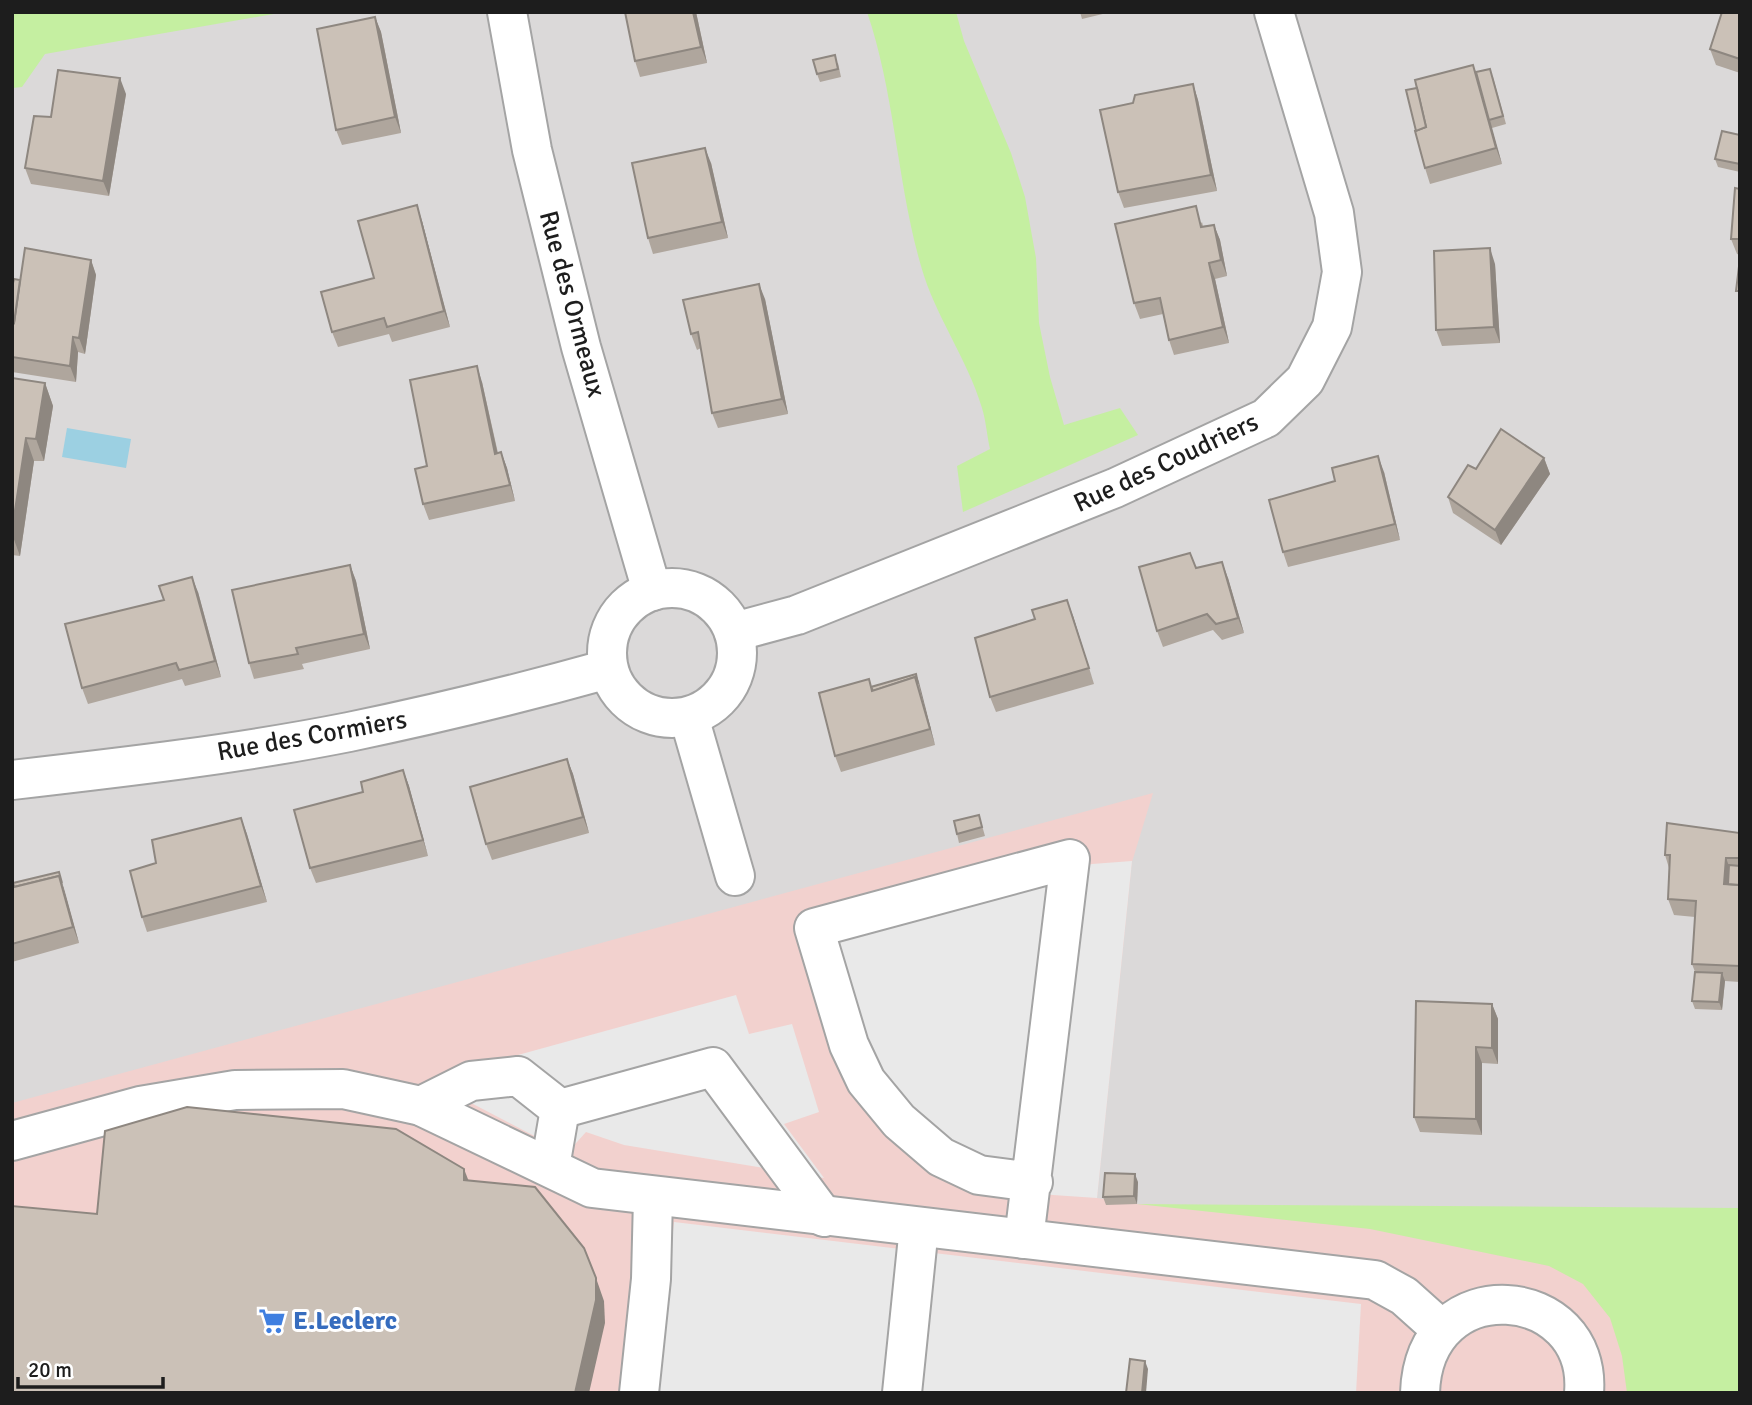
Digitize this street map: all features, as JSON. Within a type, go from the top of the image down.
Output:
[{"type":"street","name":"Rue des Ormeaux","points":[[508,12],[532,150],[575,321],[652,591]]},
{"type":"street","name":"Rue des Coudriers","points":[[734,632],[797,615],[1115,488],[1266,418],[1305,380],[1332,327],[1342,272],[1334,213],[1274,12]]},
{"type":"street","points":[[673,587],[702,596],[726,615],[734,632],[738,654],[729,684],[708,709],[689,717],[668,719],[647,715],[629,704],[615,688],[608,668],[606,649],[610,630],[620,612],[634,599],[652,591],[673,587]]},
{"type":"street","name":"Rue des Cormiers","points":[[12,780],[160,762],[347,732],[509,696],[608,668]]},
{"type":"street","points":[[689,717],[735,876]]},
{"type":"street","points":[[1024,1239],[1032,1182],[1070,859],[814,928],[849,1045],[866,1081],[899,1121],[941,1157],[979,1175],[1032,1182]]},
{"type":"street","points":[[559,1109],[713,1067],[824,1217]]},
{"type":"street","points":[[421,1106],[471,1081],[518,1076],[559,1109]]},
{"type":"street","points":[[12,1141],[140,1107],[235,1090],[343,1089],[421,1106],[592,1188],[653,1198],[1374,1280],[1404,1296],[1442,1330]]},
{"type":"street","points":[[550,1167],[559,1109]]},
{"type":"street","points":[[639,1393],[651,1279],[653,1198]]},
{"type":"street","points":[[902,1393],[919,1227]]},
{"type":"street","points":[[1420,1393],[1421,1372],[1428,1349],[1442,1330],[1463,1313],[1488,1305],[1516,1305],[1541,1313],[1562,1329],[1578,1352],[1585,1378],[1584,1393]]},
{"type":"shaded area","points":[[12,12],[1740,12],[1740,1393],[12,1393]]},
{"type":"shaded area","points":[[1153,793],[1132,862],[1097,1198],[1137,1204],[1740,1219],[1740,1393],[12,1393],[12,1103]]},
{"type":"shaded area","points":[[1132,861],[1097,1198],[1008,1192],[932,1164],[806,943],[1092,864]]},
{"type":"shaded area","points":[[736,995],[749,1034],[792,1024],[819,1112],[784,1124],[824,1178],[624,1145],[586,1132],[567,1153],[427,1080]]},
{"type":"shaded area","points":[[674,1222],[1361,1304],[1356,1393],[655,1393]]},
{"type":"green space","points":[[12,12],[285,12],[45,54],[22,87],[12,88]]},
{"type":"green space","points":[[867,12],[956,12],[964,41],[1011,153],[1025,197],[1036,258],[1039,323],[1050,377],[1064,425],[1120,408],[1138,435],[963,512],[957,466],[990,449],[985,418],[976,390],[934,302],[921,266],[906,203],[884,75]]},
{"type":"green space","points":[[1137,1204],[1740,1208],[1740,1393],[1627,1393],[1622,1356],[1610,1318],[1583,1284],[1549,1266],[1370,1229]]},
{"type":"water","points":[[67,428],[131,439],[126,468],[62,457]]},
{"type":"building","points":[[625,12],[693,12],[701,47],[635,61]]},
{"type":"building","points":[[1722,12],[1740,12],[1740,59],[1710,49]]},
{"type":"building","points":[[375,17],[395,117],[336,130],[317,29]]},
{"type":"building","points":[[835,55],[838,69],[817,74],[813,60]]},
{"type":"building","points":[[1473,65],[1496,148],[1425,168],[1415,131],[1426,127],[1415,80]]},
{"type":"building","points":[[1490,69],[1503,116],[1489,120],[1476,72]]},
{"type":"building","points":[[58,70],[120,78],[103,181],[25,168],[34,116],[51,117]]},
{"type":"building","points":[[1193,84],[1211,175],[1118,192],[1100,110],[1133,103],[1135,95]]},
{"type":"building","points":[[1417,88],[1426,127],[1416,131],[1406,90]]},
{"type":"building","points":[[1722,131],[1740,135],[1740,164],[1715,159]]},
{"type":"building","points":[[705,148],[722,222],[648,238],[632,163]]},
{"type":"building","points":[[1735,188],[1740,189],[1740,239],[1731,239]]},
{"type":"building","points":[[417,205],[444,311],[387,327],[384,318],[332,332],[321,292],[374,278],[358,221]]},
{"type":"building","points":[[1196,206],[1201,227],[1214,225],[1221,260],[1209,263],[1223,327],[1169,340],[1160,298],[1134,303],[1115,224]]},
{"type":"building","points":[[25,248],[91,260],[79,338],[73,337],[70,366],[12,357],[12,322],[14,323]]},
{"type":"building","points":[[1490,248],[1494,327],[1436,330],[1434,251]]},
{"type":"building","points":[[1740,258],[1740,291],[1736,291]]},
{"type":"building","points":[[14,279],[20,280],[14,323],[12,287]]},
{"type":"building","points":[[759,284],[782,399],[712,413],[698,332],[691,334],[683,300]]},
{"type":"building","points":[[477,366],[495,454],[501,452],[510,485],[423,504],[415,469],[427,466],[410,380]]},
{"type":"building","points":[[12,378],[45,383],[36,439],[26,438],[12,530]]},
{"type":"building","points":[[1501,429],[1544,458],[1495,530],[1448,497],[1468,465],[1476,469]]},
{"type":"building","points":[[1378,456],[1395,524],[1283,552],[1269,500],[1335,481],[1332,468]]},
{"type":"building","points":[[1190,553],[1196,568],[1222,562],[1238,618],[1216,624],[1207,614],[1157,631],[1139,567]]},
{"type":"building","points":[[350,565],[364,634],[296,648],[298,654],[249,663],[232,590]]},
{"type":"building","points":[[192,577],[215,661],[179,670],[176,663],[82,688],[65,624],[164,600],[159,586]]},
{"type":"building","points":[[1067,600],[1089,668],[990,697],[975,638],[1035,619],[1032,610]]},
{"type":"building","points":[[916,674],[918,684],[915,677],[873,691],[871,687]]},
{"type":"building","points":[[915,677],[930,729],[835,756],[819,693],[869,679],[872,691]]},
{"type":"building","points":[[567,759],[583,817],[486,844],[470,787]]},
{"type":"building","points":[[403,770],[423,840],[310,868],[294,810],[363,792],[361,782]]},
{"type":"building","points":[[979,815],[982,827],[957,834],[954,821]]},
{"type":"building","points":[[241,818],[261,886],[142,917],[130,871],[156,863],[152,840]]},
{"type":"building","points":[[1667,823],[1740,833],[1740,858],[1726,858],[1724,884],[1740,885],[1740,966],[1692,964],[1696,901],[1668,899],[1670,855],[1665,855]]},
{"type":"building","points":[[1729,865],[1740,866],[1740,885],[1728,884]]},
{"type":"building","points":[[59,872],[62,883],[59,876],[14,887],[13,883]]},
{"type":"building","points":[[59,876],[73,927],[12,944],[12,881],[14,887]]},
{"type":"building","points":[[1695,972],[1722,973],[1719,1002],[1692,1001]]},
{"type":"building","points":[[1416,1001],[1492,1004],[1492,1048],[1476,1047],[1476,1119],[1414,1117]]},
{"type":"building","name":"E.Leclerc","points":[[187,1107],[396,1129],[464,1169],[464,1180],[535,1187],[584,1248],[596,1278],[596,1300],[575,1393],[12,1393],[12,1206],[97,1214],[105,1131]]},
{"type":"building","points":[[1105,1173],[1135,1174],[1134,1196],[1103,1197]]},
{"type":"building","points":[[1130,1359],[1145,1361],[1142,1393],[1126,1393]]},
{"type":"place","name":"E.Leclerc","points":[[272,1321]]}]
